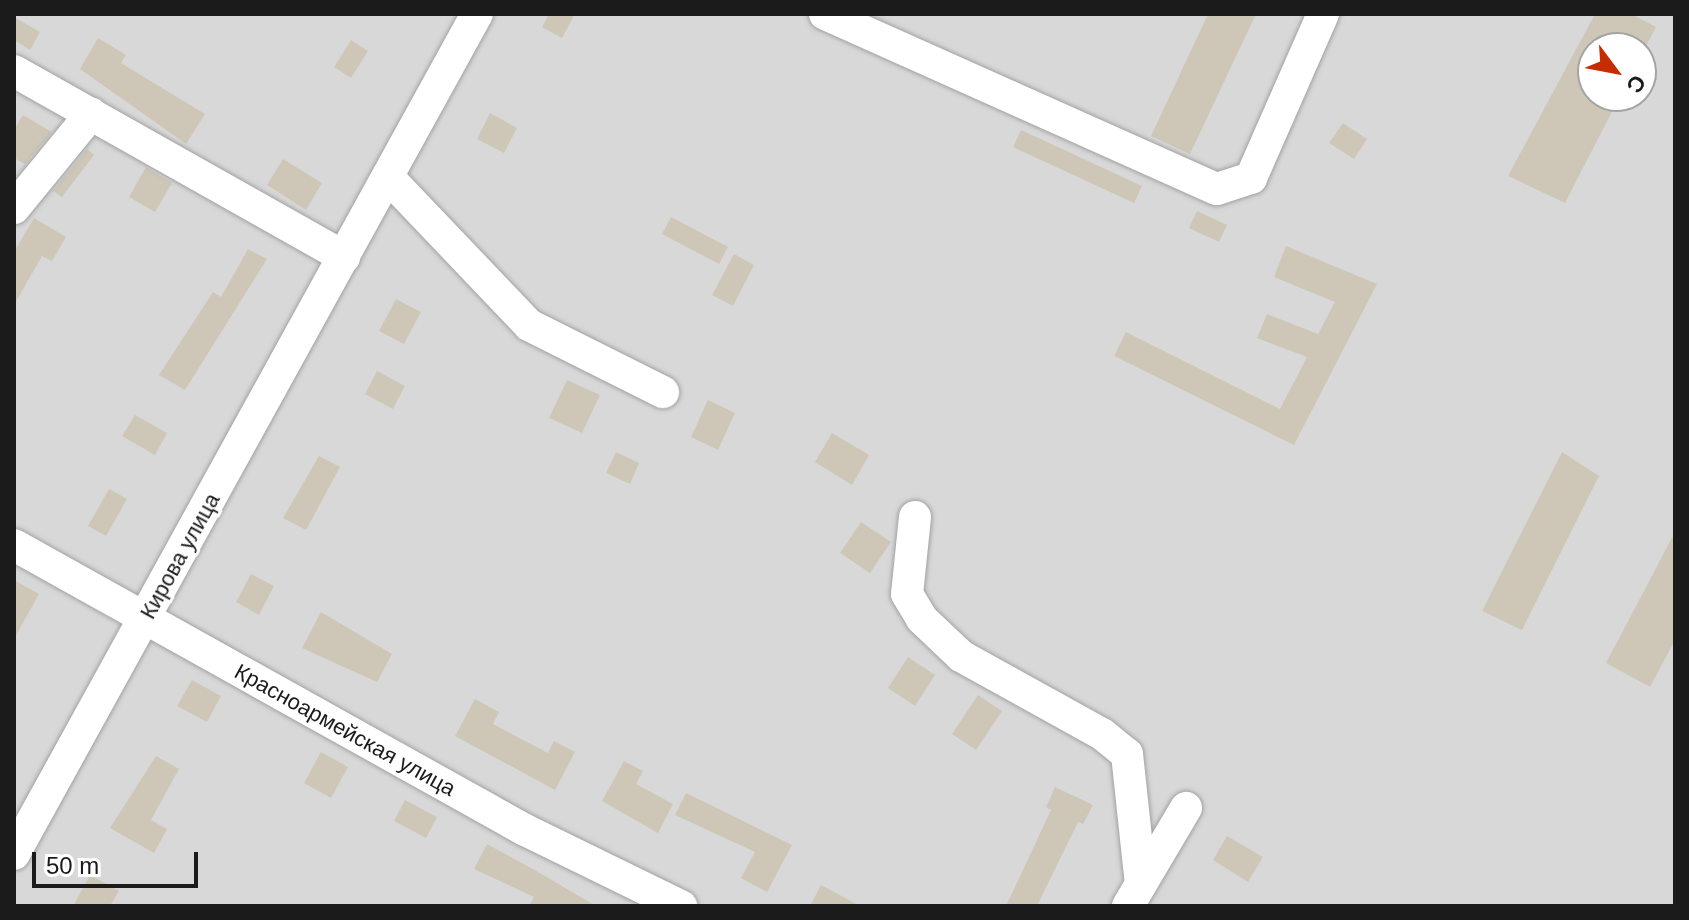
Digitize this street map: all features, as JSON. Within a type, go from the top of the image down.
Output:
[{"type":"street","name":"Кирова улица","points":[[14,854],[477,14]]},
{"type":"street","points":[[825,14],[1217,189],[1251,178],[1323,14]]},
{"type":"street","points":[[14,71],[344,257]]},
{"type":"street","points":[[14,208],[91,114]]},
{"type":"street","points":[[388,177],[529,325],[663,392]]},
{"type":"street","points":[[915,517],[907,594],[922,619],[961,656],[1102,734],[1127,754],[1135,895]]},
{"type":"street","name":"Красноармейская улица","points":[[14,545],[525,830],[681,906]]},
{"type":"street","points":[[1135,895],[1186,808]]},
{"type":"shaded area","points":[[14,14],[1675,14],[1675,906],[14,906]]},
{"type":"building","points":[[549,14],[575,14],[562,38],[542,27]]},
{"type":"building","points":[[1208,14],[1256,14],[1190,154],[1151,136]]},
{"type":"building","points":[[1595,14],[1631,14],[1656,27],[1653,32],[1585,32]]},
{"type":"building","points":[[14,17],[40,32],[30,50],[14,40]]},
{"type":"building","points":[[98,38],[126,55],[121,63],[205,114],[186,144],[80,69]]},
{"type":"building","points":[[351,40],[368,51],[351,78],[334,67]]},
{"type":"building","points":[[1577,48],[1577,112],[1612,112],[1565,203],[1508,176]]},
{"type":"building","points":[[490,113],[517,128],[504,153],[477,139]]},
{"type":"building","points":[[23,115],[52,132],[25,164],[14,158],[14,130]]},
{"type":"building","points":[[1343,123],[1367,139],[1354,159],[1329,143]]},
{"type":"building","points":[[1021,130],[1142,186],[1134,203],[1013,147]]},
{"type":"building","points":[[87,149],[94,155],[62,197],[53,191]]},
{"type":"building","points":[[283,159],[322,183],[306,210],[267,185]]},
{"type":"building","points":[[146,167],[172,183],[155,212],[129,197]]},
{"type":"building","points":[[1197,211],[1227,225],[1219,242],[1189,228]]},
{"type":"building","points":[[671,217],[728,247],[719,264],[662,234]]},
{"type":"building","points":[[34,218],[66,237],[52,261],[42,256],[14,305],[14,252]]},
{"type":"building","points":[[1286,246],[1377,284],[1294,445],[1114,356],[1126,332],[1280,409],[1307,357],[1257,338],[1267,314],[1318,334],[1335,302],[1274,277]]},
{"type":"building","points":[[248,249],[267,259],[185,390],[159,375],[213,292],[221,297]]},
{"type":"building","points":[[734,254],[754,265],[733,306],[712,295]]},
{"type":"building","points":[[396,299],[421,312],[404,344],[379,331]]},
{"type":"building","points":[[377,371],[405,386],[393,409],[365,394]]},
{"type":"building","points":[[567,380],[600,395],[582,433],[549,418]]},
{"type":"building","points":[[708,400],[735,413],[718,450],[691,437]]},
{"type":"building","points":[[135,415],[167,433],[155,455],[122,436]]},
{"type":"building","points":[[832,433],[869,455],[852,485],[815,462]]},
{"type":"building","points":[[616,452],[639,463],[630,484],[606,473]]},
{"type":"building","points":[[1562,452],[1599,476],[1522,630],[1482,611]]},
{"type":"building","points":[[319,456],[340,467],[306,530],[283,518]]},
{"type":"building","points":[[109,489],[127,499],[106,536],[88,526]]},
{"type":"building","points":[[861,522],[891,542],[870,573],[840,553]]},
{"type":"building","points":[[1675,532],[1675,640],[1650,687],[1606,663]]},
{"type":"building","points":[[251,574],[274,586],[259,615],[236,602]]},
{"type":"building","points":[[14,580],[39,594],[14,639]]},
{"type":"building","points":[[321,612],[392,654],[377,682],[302,648]]},
{"type":"building","points":[[908,657],[935,675],[915,706],[888,688]]},
{"type":"building","points":[[192,680],[221,696],[207,722],[177,706]]},
{"type":"building","points":[[978,695],[1002,711],[976,750],[952,734]]},
{"type":"building","points":[[475,699],[499,712],[493,724],[548,753],[554,741],[575,752],[555,790],[455,736]]},
{"type":"building","points":[[321,752],[348,767],[331,798],[304,783]]},
{"type":"building","points":[[156,756],[179,769],[151,820],[167,829],[154,853],[110,828]]},
{"type":"building","points":[[624,761],[643,771],[636,784],[673,804],[658,833],[602,801]]},
{"type":"building","points":[[1055,787],[1093,805],[1083,824],[1078,822],[1037,906],[1006,906],[1051,810],[1046,807]]},
{"type":"building","points":[[686,793],[792,845],[767,892],[741,878],[755,852],[675,815]]},
{"type":"building","points":[[405,800],[437,817],[426,838],[394,821]]},
{"type":"building","points":[[1227,836],[1263,857],[1248,882],[1213,860]]},
{"type":"building","points":[[487,844],[596,906],[529,906],[534,897],[474,869]]},
{"type":"building","points":[[90,875],[119,891],[110,906],[73,906]]},
{"type":"building","points":[[821,885],[860,906],[810,906]]}]
